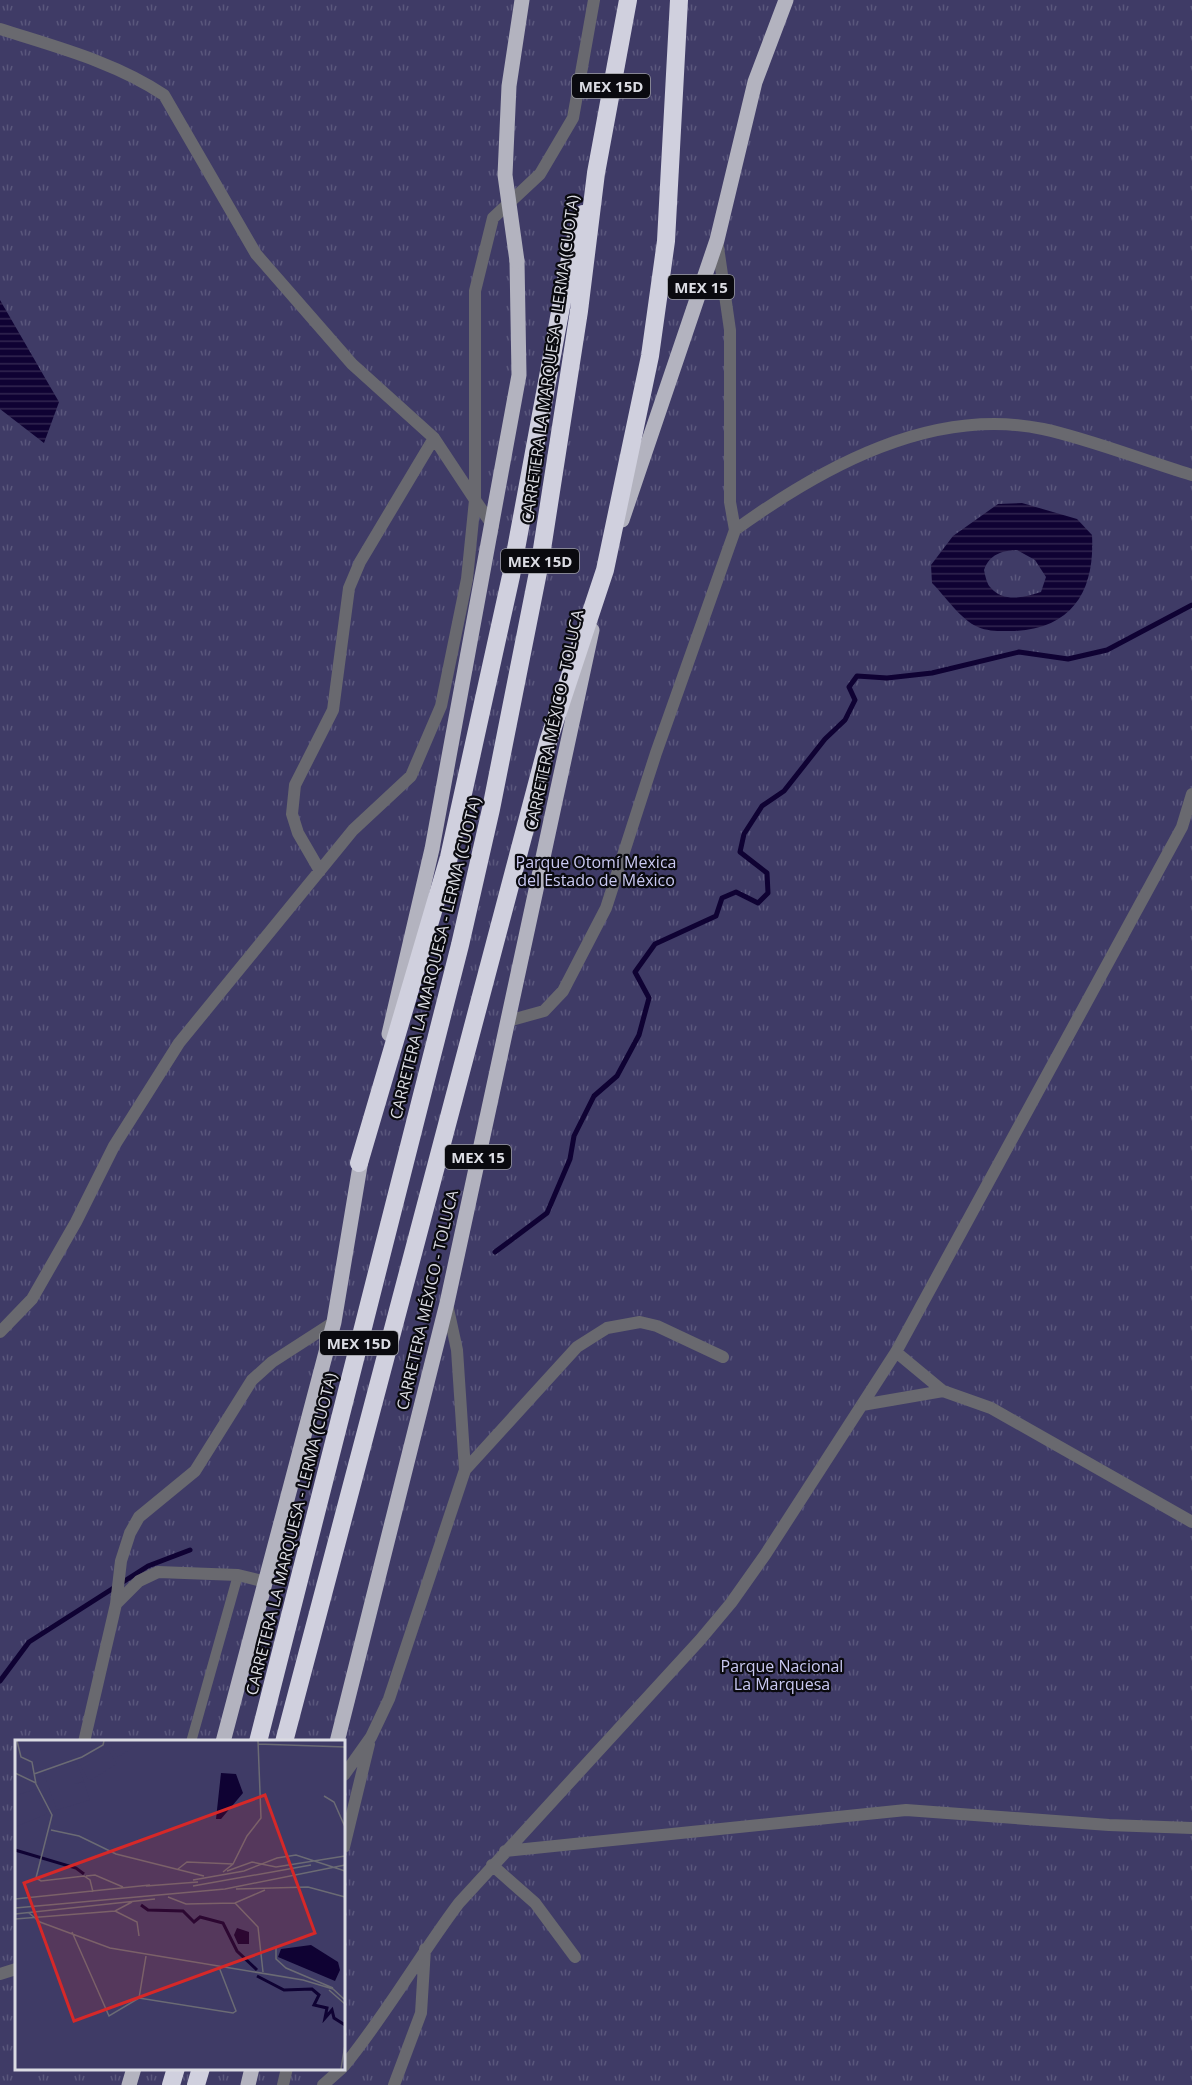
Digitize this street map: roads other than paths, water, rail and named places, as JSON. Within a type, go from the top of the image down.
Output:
[{"type":"highway","name":"MEX 15D","points":[[596,173],[628,0]]},
{"type":"highway","name":"MEX 15D","points":[[285,1740],[548,742],[605,570],[650,356],[666,241],[679,0]]},
{"type":"highway","points":[[359,1163],[449,857],[511,576],[571,253],[596,173]]},
{"type":"highway","name":"CARRETERA LA MARQUESA - LERMA (CUOTA)","points":[[259,1740],[460,945],[491,809],[540,562],[579,311],[596,173]]},
{"type":"highway","points":[[171,2085],[175,2070]]},
{"type":"highway","points":[[196,2085],[200,2070]]},
{"type":"main road","points":[[223,1740],[334,1322],[359,1163],[432,849],[519,375],[518,261],[505,175],[509,86],[522,0]]},
{"type":"main road","name":"CARRETERA MÉXICO - TOLUCA","points":[[338,1740],[447,1303],[605,570],[717,240],[755,82],[786,0]]},
{"type":"main road","points":[[129,2085],[133,2070]]},
{"type":"main road","points":[[248,2085],[252,2070]]},
{"type":"street","points":[[0,1332],[32,1299],[76,1222],[114,1146],[179,1043],[353,830],[411,776],[441,706],[467,579],[475,500],[475,291],[493,218],[540,174],[573,118],[594,0]]},
{"type":"street","points":[[0,29],[112,66],[140,79],[164,95],[256,254],[352,364],[434,438],[493,526]]},
{"type":"street","points":[[581,81],[611,84]]},
{"type":"street","points":[[508,1020],[544,1011],[563,991],[606,908],[656,753],[735,530],[730,502],[730,330],[717,240]]},
{"type":"street","points":[[735,530],[781,497],[844,463],[909,437],[981,422],[1043,429],[1192,475]]},
{"type":"street","points":[[320,871],[298,833],[292,814],[295,785],[333,710],[349,588],[360,562],[434,438]]},
{"type":"street","points":[[345,2064],[365,2039],[425,1948],[492,1865],[623,1725],[732,1603],[896,1352],[1187,827],[1192,794]]},
{"type":"street","points":[[345,1774],[370,1737],[389,1699],[465,1470],[457,1350],[447,1303]]},
{"type":"street","points":[[84,1740],[117,1598],[122,1561],[130,1533],[139,1517],[195,1471],[252,1380],[272,1362],[334,1322]]},
{"type":"street","points":[[465,1470],[577,1347],[607,1328],[639,1322],[657,1326],[723,1357]]},
{"type":"street","points":[[896,1352],[943,1391],[991,1408],[1192,1522]]},
{"type":"street","points":[[862,1405],[943,1391]]},
{"type":"street","points":[[117,1598],[139,1581],[158,1572],[238,1575],[266,1582]]},
{"type":"street","points":[[345,1843],[370,1737]]},
{"type":"street","points":[[505,1851],[906,1810],[1109,1825],[1192,1828]]},
{"type":"street","points":[[492,1865],[535,1903],[575,1957]]},
{"type":"street","points":[[394,2085],[421,2013],[425,1948]]},
{"type":"street","points":[[0,1974],[15,1969]]},
{"type":"street","points":[[283,2085],[287,2070]]},
{"type":"street","points":[[323,2085],[340,2070]]},
{"type":"lane","points":[[192,1740],[238,1575]]},
{"type":"waterway","points":[[495,1252],[547,1213],[570,1159],[574,1136],[594,1096],[617,1076],[639,1035],[649,998],[635,972],[655,944],[716,916],[722,898],[736,892],[758,903],[768,893],[767,873],[740,852],[744,834],[762,806],[784,791],[825,739],[845,720],[855,700],[849,687],[857,676],[887,678],[932,673],[1019,652],[1068,659],[1107,650],[1192,605]]},
{"type":"waterway","points":[[0,1681],[29,1642],[148,1566],[190,1550]]},
{"type":"park label","name":"Parque Otomí Mexica del Estado de México","points":[[596,871]]},
{"type":"park label","name":"Parque Nacional La Marquesa","points":[[782,1675]]}]
